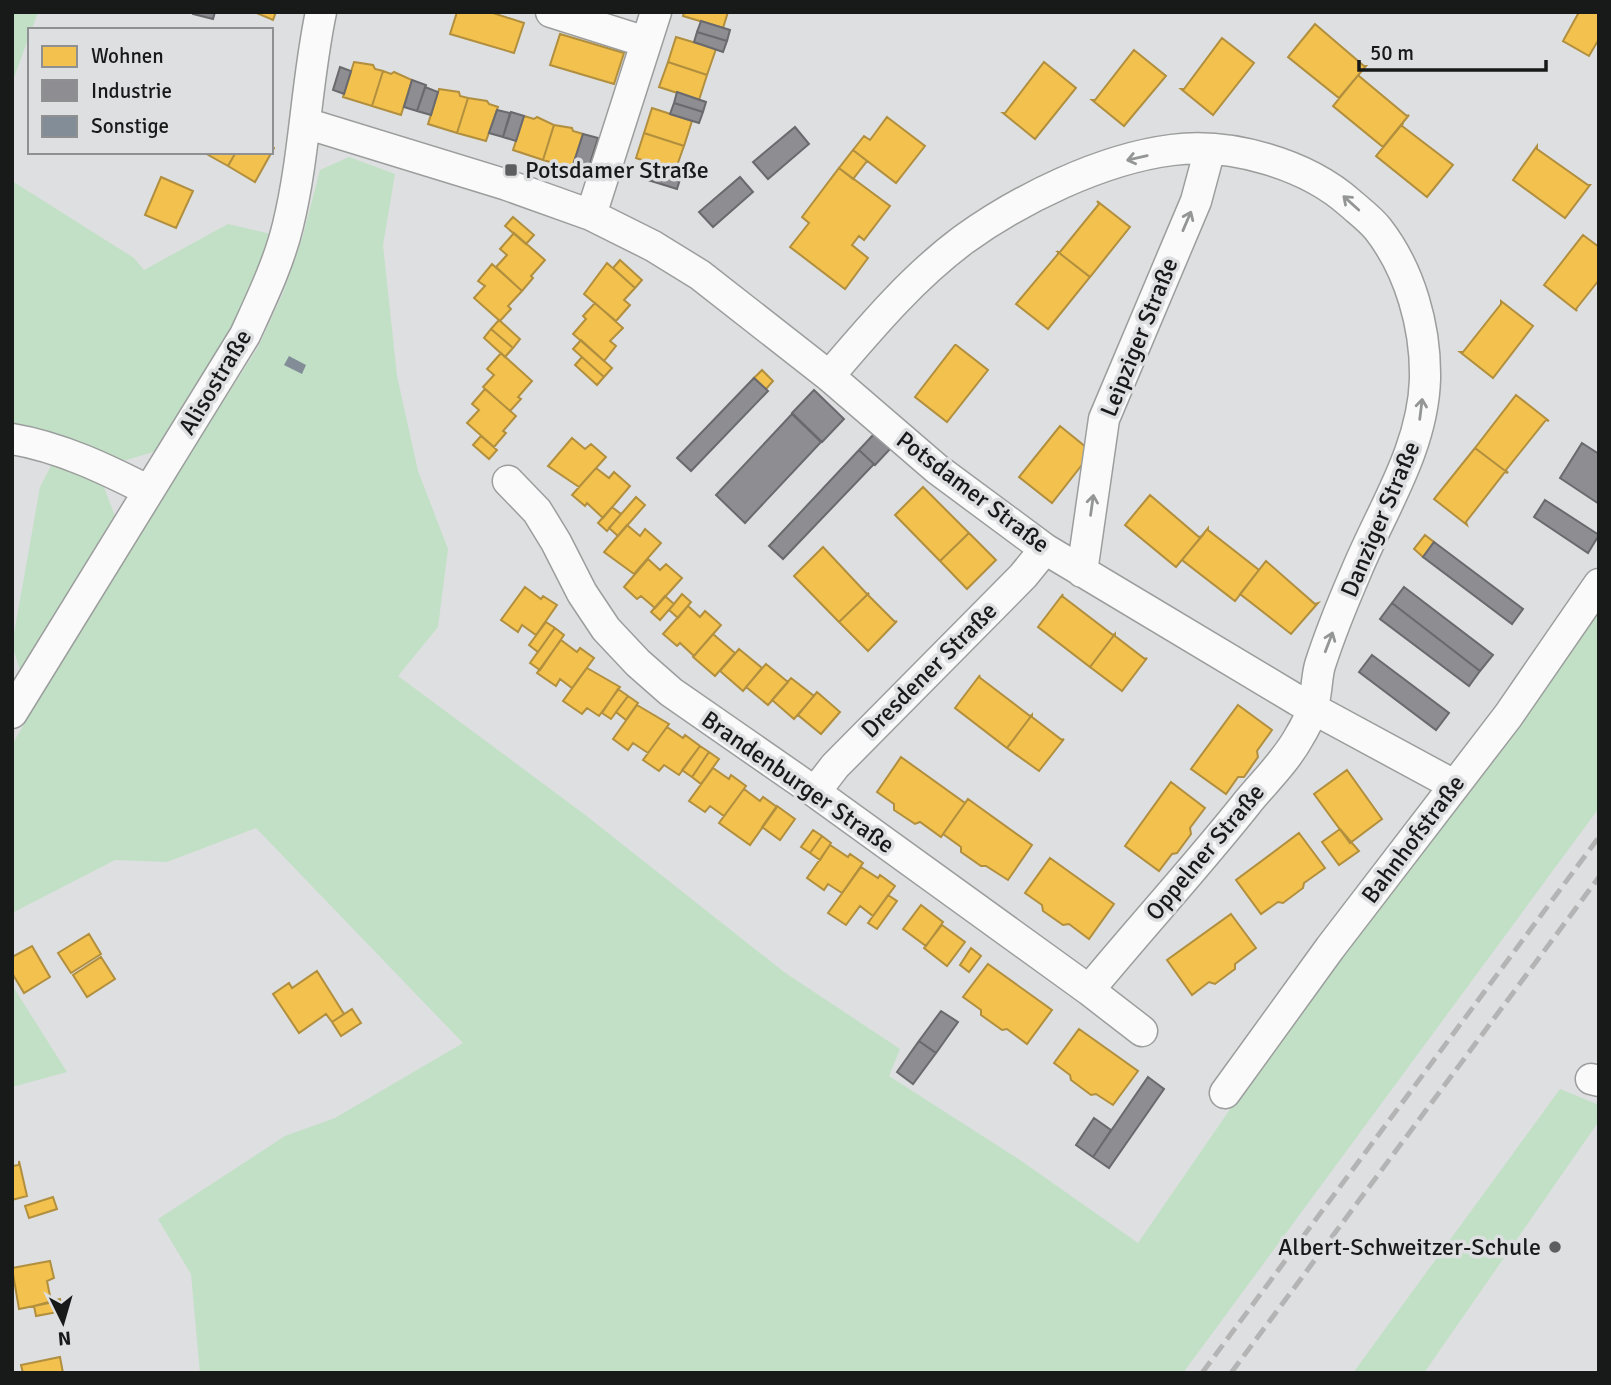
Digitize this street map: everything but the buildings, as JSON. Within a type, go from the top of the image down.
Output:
[{"type":"street","name":"Alisostraße","points":[[12,713],[245,335],[269,281],[290,218],[321,12]]},
{"type":"street","points":[[551,12],[646,42]]},
{"type":"street","points":[[590,215],[656,12]]},
{"type":"street","name":"Potsdamer Straße","points":[[305,123],[508,185],[590,215],[653,246],[700,275],[829,376],[937,469],[1045,548],[1313,708],[1454,785]]},
{"type":"street","name":"Danziger Straße","points":[[829,376],[869,329],[914,283],[962,241],[1018,205],[1118,162],[1173,149],[1210,149],[1251,155],[1290,166],[1333,187],[1376,226],[1394,253],[1412,294],[1422,333],[1425,381],[1419,426],[1404,469],[1356,571],[1319,667],[1313,708]]},
{"type":"street","name":"Leipziger Straße","points":[[1082,572],[1104,419],[1196,201],[1210,149]]},
{"type":"street","points":[[12,439],[36,444],[102,468],[149,491]]},
{"type":"street","name":"Brandenburger Straße","points":[[508,481],[537,511],[582,593],[606,629],[638,663],[671,692],[815,792],[1142,1031]]},
{"type":"street","name":"Dresdener Straße","points":[[815,792],[843,757],[1023,576],[1045,548]]},
{"type":"street","name":"Bahnhofstraße","points":[[1225,1093],[1330,948],[1508,716],[1599,583]]},
{"type":"street","name":"Oppelner Straße","points":[[1089,990],[1297,741],[1313,708]]},
{"type":"green space","points":[[12,12],[38,12],[32,28],[28,28],[28,39],[12,83]]},
{"type":"green space","points":[[349,157],[395,174],[383,245],[397,376],[418,471],[448,549],[438,627],[398,676],[584,814],[784,972],[900,1049],[889,1076],[1020,1160],[1138,1243],[1389,878],[1599,601],[1599,808],[1183,1373],[200,1373],[191,1274],[158,1219],[285,1136],[335,1118],[463,1043],[256,828],[167,862],[115,860],[12,913],[12,745],[84,620],[258,347],[283,293],[302,239],[320,170]]},
{"type":"green space","points":[[12,181],[134,258],[144,270],[228,224],[275,235],[234,332],[160,450],[123,461],[65,439],[12,428]]},
{"type":"green space","points":[[53,462],[102,482],[115,516],[20,670],[12,645],[40,487]]},
{"type":"green space","points":[[12,985],[67,1072],[12,1087]]},
{"type":"green space","points":[[1560,1089],[1599,1105],[1599,1121],[1424,1373],[1353,1373]]},
{"type":"railway","points":[[1202,1373],[1599,837]]},
{"type":"railway","points":[[1231,1373],[1599,877]]},
{"type":"place","name":"Potsdamer Straße","points":[[511,170]]},
{"type":"place","name":"Albert-Schweitzer-Schule","points":[[1555,1247]]}]
